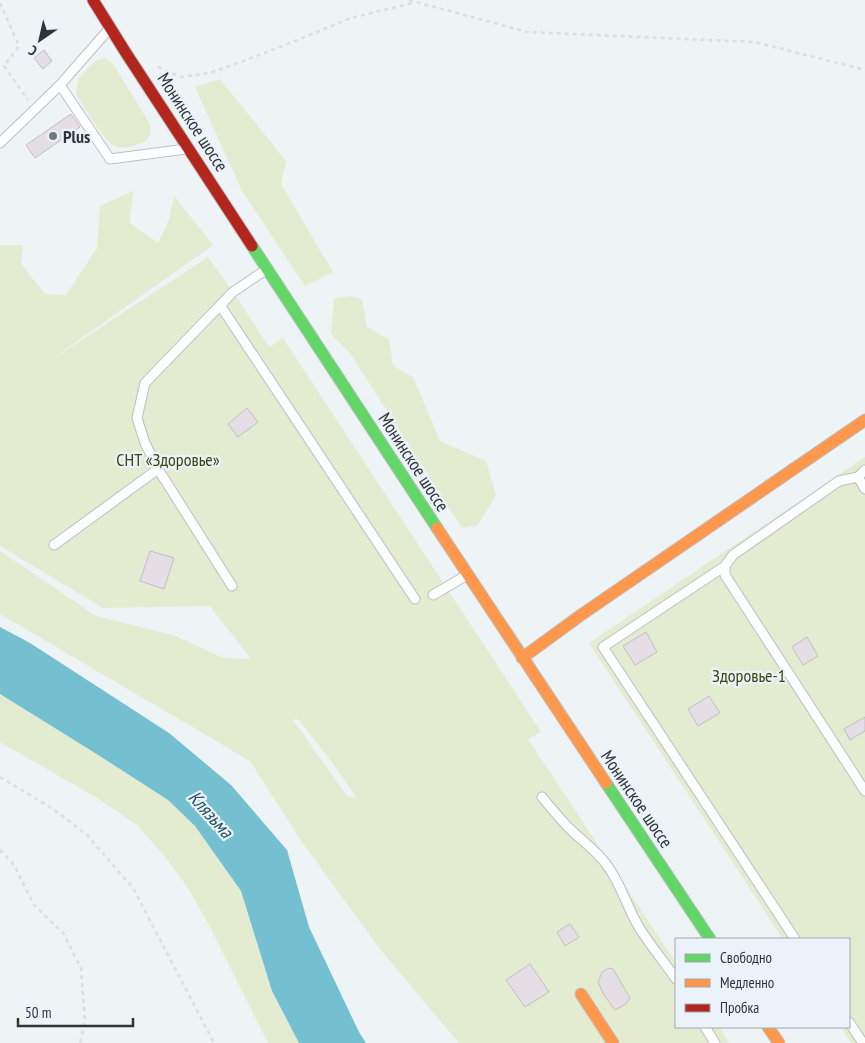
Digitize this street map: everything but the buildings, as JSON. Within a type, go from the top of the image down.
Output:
[{"type":"main road","name":"Монинское шоссе","points":[[93,0],[467,575],[709,938]]},
{"type":"main road","points":[[522,658],[581,615],[865,420]]},
{"type":"main road","points":[[581,994],[613,1043]]},
{"type":"main road","points":[[769,1028],[779,1043]]},
{"type":"lane","points":[[0,143],[60,85],[110,28]]},
{"type":"lane","points":[[60,85],[110,159],[189,149]]},
{"type":"lane","points":[[232,586],[158,469],[145,443],[137,418],[146,383],[232,292],[268,269]]},
{"type":"lane","points":[[220,305],[415,599]]},
{"type":"lane","points":[[54,545],[158,469]]},
{"type":"lane","points":[[794,938],[603,647],[725,566],[733,555],[839,481],[858,477],[865,470]]},
{"type":"lane","points":[[858,477],[865,489]]},
{"type":"lane","points":[[725,566],[725,574],[865,791]]},
{"type":"lane","points":[[433,594],[467,575]]},
{"type":"lane","points":[[542,797],[570,830],[598,853],[608,866],[615,876],[624,900],[640,929],[675,978]]},
{"type":"lane","points":[[850,1024],[863,1043]]},
{"type":"lane","points":[[706,1028],[715,1043]]},
{"type":"path","points":[[409,0],[527,32],[755,42],[865,70]]},
{"type":"path","points":[[152,64],[180,77],[210,73],[351,18],[415,2]]},
{"type":"path","points":[[0,3],[19,46],[4,66],[34,110]]},
{"type":"path","points":[[0,777],[53,809],[86,834],[133,888],[214,1043]]},
{"type":"path","points":[[0,850],[14,865],[34,905],[63,933],[81,968],[85,1021],[80,1043]]},
{"type":"green space","points":[[105,58],[113,64],[150,124],[149,136],[144,142],[125,148],[110,143],[99,131],[76,94],[78,79],[95,61]]},
{"type":"green space","points":[[220,79],[286,161],[281,184],[333,272],[305,286],[242,191],[195,87]]},
{"type":"green space","name":"СНТ «Здоровье»","points":[[133,191],[130,223],[158,243],[169,220],[174,196],[213,245],[45,364],[208,257],[269,347],[283,338],[541,732],[528,739],[675,961],[675,1028],[720,1028],[729,1043],[459,1043],[379,948],[300,839],[250,761],[0,614],[0,551],[96,616],[176,636],[223,658],[251,659],[210,606],[103,608],[0,546],[0,246],[23,245],[21,264],[45,294],[66,295],[97,248],[100,206]],"holes":[[[298,719],[357,798],[347,796],[293,720]]]},
{"type":"green space","points":[[349,296],[362,299],[367,327],[389,339],[393,366],[413,377],[440,441],[486,461],[496,495],[478,525],[462,528],[350,353],[331,334],[334,299]]},
{"type":"green space","name":"Здоровье-1","points":[[865,457],[865,1043],[851,1043],[842,1028],[850,1028],[850,938],[782,938],[589,643]]},
{"type":"green space","points":[[0,694],[168,800],[195,826],[241,891],[272,991],[299,1043],[268,1043],[209,925],[186,885],[162,853],[137,825],[97,798],[0,742]]},
{"type":"water","name":"Клязьма","points":[[0,627],[30,643],[169,733],[231,785],[287,850],[309,927],[366,1043],[299,1043],[272,991],[241,891],[195,826],[168,800],[0,694]]},
{"type":"traffic: fast","points":[[252,246],[437,528]]},
{"type":"traffic: fast","points":[[606,783],[709,938]]},
{"type":"traffic: slow","points":[[522,658],[581,615],[865,420]]},
{"type":"traffic: slow","points":[[437,528],[606,783]]},
{"type":"traffic: slow","points":[[581,994],[613,1043]]},
{"type":"traffic: slow","points":[[769,1028],[779,1043]]},
{"type":"traffic: jam","points":[[93,0],[252,246]]},
{"type":"place","name":"Plus","points":[[53,136]]}]
